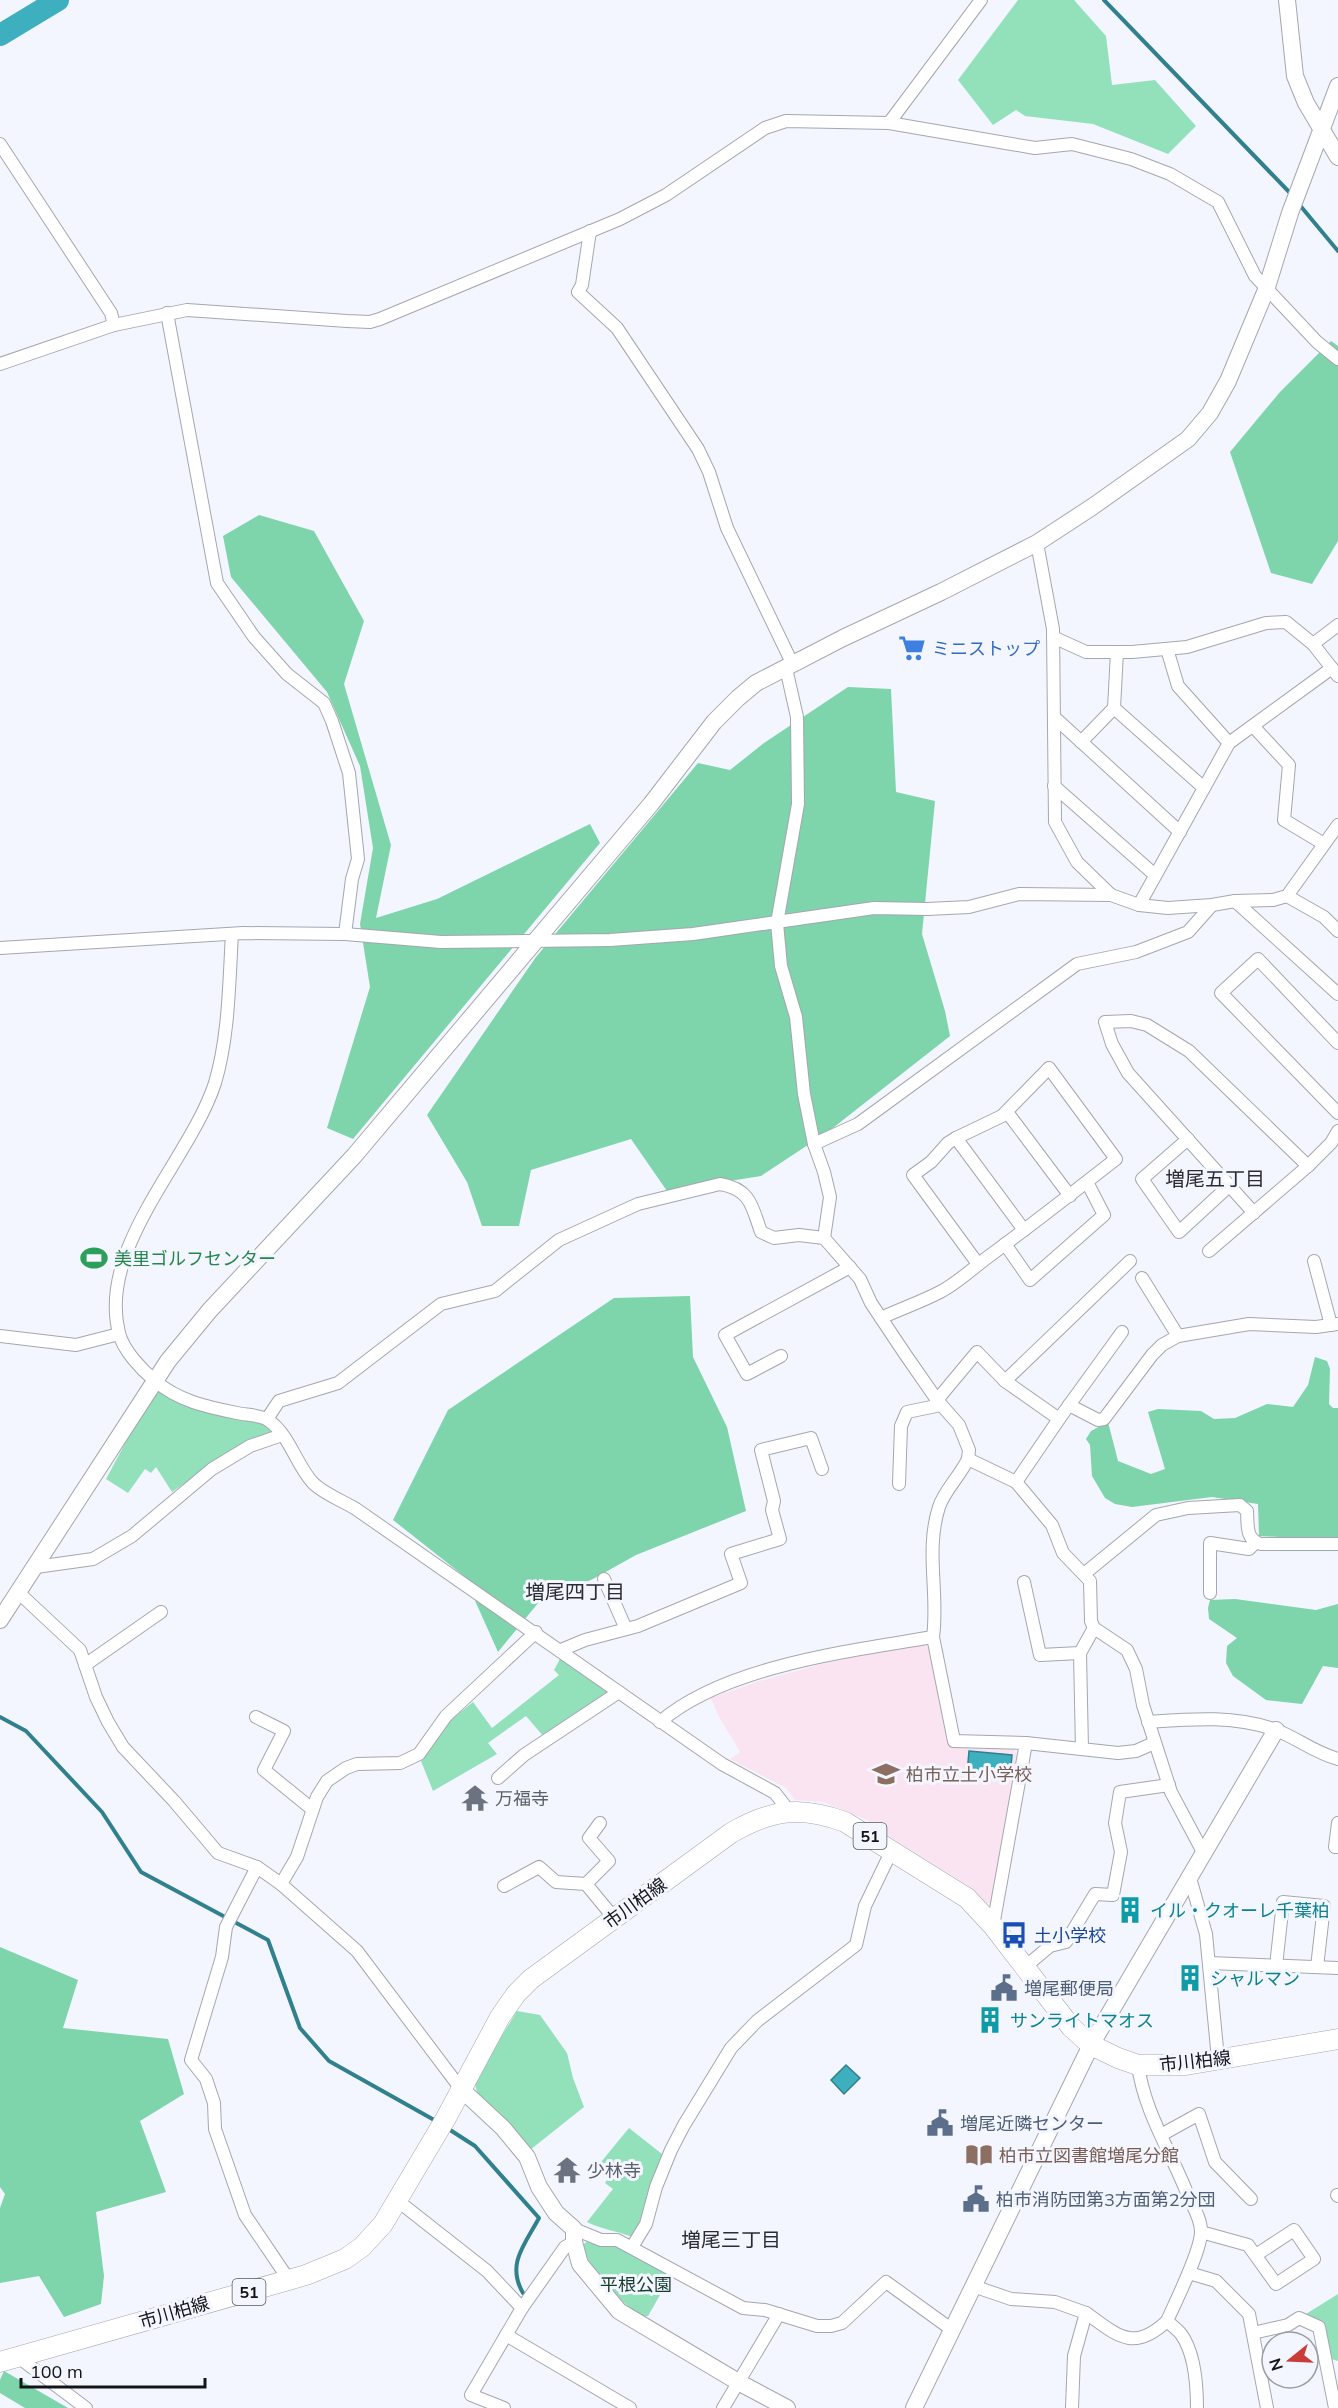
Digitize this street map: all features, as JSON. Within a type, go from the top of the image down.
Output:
[{"type":"main road","name":"市川柏線","points":[[9,2360],[289,2280],[328,2267],[362,2247],[383,2224],[398,2201],[500,2017],[516,1994],[531,1979],[732,1833],[753,1820],[772,1813],[825,1815],[845,1822],[966,1898],[993,1926],[1071,2027],[1091,2046],[1138,2065],[1186,2065],[1338,2039]]},
{"type":"street","points":[[889,123],[981,0]]},
{"type":"street","points":[[1287,0],[1295,76],[1306,103],[1338,158]]},
{"type":"street","points":[[0,1620],[168,1361],[210,1310],[354,1156],[651,804],[714,722],[756,683],[1037,543],[1188,439],[1210,413],[1228,381],[1266,290],[1290,213],[1338,86]]},
{"type":"street","points":[[0,364],[114,325],[187,310],[370,322],[620,219],[666,195],[765,128],[786,121],[889,123],[1035,148],[1072,144],[1131,159],[1170,174],[1218,202],[1255,276],[1317,342],[1338,359]]},
{"type":"street","points":[[0,144],[111,313],[114,325]]},
{"type":"street","points":[[590,231],[582,285],[578,292],[618,328],[698,449],[709,472],[727,528],[790,666],[797,717],[798,804],[777,923],[781,966],[796,1017],[804,1094],[814,1144],[830,1197],[824,1238]]},
{"type":"street","points":[[168,314],[217,583],[254,637],[287,674],[324,703],[349,772],[358,859],[352,879],[345,934]]},
{"type":"street","points":[[1037,543],[1053,637],[1054,822],[1077,862],[1111,895]]},
{"type":"street","points":[[1053,637],[1086,652],[1167,649],[1187,647],[1266,622],[1286,622],[1313,644],[1335,672],[1229,743],[1139,905]]},
{"type":"street","points":[[1313,644],[1338,626]]},
{"type":"street","points":[[1167,649],[1178,686],[1229,743]]},
{"type":"street","points":[[1081,742],[1114,708],[1117,652]]},
{"type":"street","points":[[1114,708],[1204,788]]},
{"type":"street","points":[[1054,717],[1180,832]]},
{"type":"street","points":[[1253,726],[1289,765],[1284,820],[1324,844]]},
{"type":"street","points":[[1054,786],[1155,875]]},
{"type":"street","points":[[0,948],[232,934],[345,934],[441,942],[610,940],[693,934],[874,908],[969,907],[1019,894],[1111,895],[1139,905],[1168,908],[1235,901],[1273,900],[1287,896],[1338,825]]},
{"type":"street","points":[[1287,896],[1324,916],[1338,930]]},
{"type":"street","points":[[1235,901],[1338,994]]},
{"type":"street","points":[[814,1144],[858,1124],[1077,964],[1136,952],[1188,932],[1212,905]]},
{"type":"street","points":[[232,934],[222,1051],[214,1084],[200,1118],[135,1234],[120,1278],[116,1299],[119,1334],[125,1347],[155,1381],[189,1402],[267,1419],[282,1435],[314,1483],[356,1509],[536,1632],[722,1764],[775,1793],[789,1812]]},
{"type":"street","points":[[1338,1042],[1258,959],[1221,993],[1338,1113]]},
{"type":"street","points":[[1254,1213],[1128,1073],[1112,1044],[1105,1022],[1131,1021],[1147,1024],[1190,1051],[1308,1166]]},
{"type":"street","points":[[881,1318],[942,1292],[1116,1159],[1049,1068],[1024,1096],[1014,1101],[1007,1112],[948,1143],[931,1162],[914,1175],[978,1264]]},
{"type":"street","points":[[1007,1112],[1070,1196]]},
{"type":"street","points":[[956,1138],[1024,1230]]},
{"type":"street","points":[[1188,1139],[1142,1179],[1179,1232],[1230,1185]]},
{"type":"street","points":[[1209,1251],[1337,1139]]},
{"type":"street","points":[[1005,1244],[1030,1280],[1104,1215],[1087,1182]]},
{"type":"street","points":[[267,1419],[279,1401],[338,1383],[441,1304],[495,1291],[559,1240],[638,1204],[712,1186],[730,1186],[743,1192],[750,1202],[760,1232],[774,1238],[799,1236],[824,1238],[860,1280],[881,1318],[964,1434],[969,1450],[968,1459],[939,1505],[933,1540],[935,1620],[933,1637],[954,1741],[1026,1743],[1118,1754],[1136,1751],[1154,1743]]},
{"type":"street","points":[[1005,1381],[1130,1261]]},
{"type":"street","points":[[1069,1406],[1098,1420],[1104,1419],[1152,1355],[1162,1345],[1178,1336],[1249,1324],[1334,1325],[1314,1261]]},
{"type":"street","points":[[781,1356],[747,1374],[725,1335],[850,1267]]},
{"type":"street","points":[[1142,1278],[1178,1336]]},
{"type":"street","points":[[1016,1482],[1122,1332]]},
{"type":"street","points":[[0,1336],[76,1345],[119,1334]]},
{"type":"street","points":[[899,1484],[901,1426],[907,1412],[939,1402],[977,1352],[1005,1381],[1059,1419]]},
{"type":"street","points":[[36,1567],[93,1559],[132,1536],[212,1469],[250,1446],[282,1435]]},
{"type":"street","points":[[561,1650],[585,1640],[626,1629],[741,1583],[731,1554],[780,1539],[771,1510],[774,1501],[760,1450],[811,1438],[822,1469]]},
{"type":"street","points":[[968,1459],[1016,1482],[1052,1525],[1063,1553],[1090,1581],[1091,1621],[1094,1628],[1127,1650],[1136,1669],[1148,1722],[1169,1785],[1204,1854]]},
{"type":"street","points":[[1084,1574],[1155,1515],[1173,1510],[1240,1505],[1247,1511],[1249,1536],[1255,1543],[1338,1544]]},
{"type":"street","points":[[1210,1593],[1210,1543],[1249,1549],[1255,1543]]},
{"type":"street","points":[[604,1579],[626,1629]]},
{"type":"street","points":[[1024,1582],[1040,1655],[1080,1653]]},
{"type":"street","points":[[18,1592],[80,1650],[104,1714],[123,1747],[218,1852],[257,1867],[282,1884],[357,1951],[461,2089],[503,2128],[527,2157],[539,2187],[574,2235],[580,2264],[619,2311],[740,2383],[787,2408]]},
{"type":"street","points":[[85,1665],[161,1612]]},
{"type":"street","points":[[1082,1749],[1080,1653],[1094,1628]]},
{"type":"street","points":[[282,1884],[297,1857],[312,1809],[327,1781],[346,1768],[357,1764],[400,1763],[419,1754],[446,1716],[536,1632]]},
{"type":"street","points":[[660,1722],[688,1702],[744,1678],[826,1655],[933,1637]]},
{"type":"street","points":[[498,1778],[524,1755],[619,1692]]},
{"type":"street","points":[[256,1717],[284,1731],[264,1770],[312,1809]]},
{"type":"street","points":[[1148,1722],[1232,1719],[1276,1730],[1325,1756],[1338,1760]]},
{"type":"street","points":[[914,2408],[1091,2046],[1276,1730]]},
{"type":"street","points":[[993,1926],[1026,1743]]},
{"type":"street","points":[[1025,1967],[1050,1946],[1066,1942],[1095,1894],[1113,1895],[1121,1852],[1115,1823],[1120,1792],[1169,1785]]},
{"type":"street","points":[[586,1884],[609,1861],[589,1838],[600,1823]]},
{"type":"street","points":[[1338,1823],[1335,1846],[1338,1847]]},
{"type":"street","points":[[632,2247],[646,2224],[656,2187],[671,2150],[731,2048],[757,2021],[856,1945],[865,1906],[892,1850]]},
{"type":"street","points":[[257,1867],[226,1927],[222,1957],[191,2060],[206,2079],[214,2103],[215,2129],[245,2216],[289,2280]]},
{"type":"street","points":[[504,1886],[539,1867],[556,1882],[586,1884],[614,1918]]},
{"type":"street","points":[[1190,1878],[1206,1934],[1218,2059]]},
{"type":"street","points":[[1276,1966],[1283,1902],[1324,1906],[1317,1967]]},
{"type":"street","points":[[1209,1963],[1338,1968]]},
{"type":"street","points":[[973,2286],[1011,2299],[1055,2302],[1086,2313],[1120,2337],[1129,2340],[1149,2335],[1167,2321],[1188,2273],[1201,2232],[1196,2211],[1140,2084],[1138,2065]]},
{"type":"street","points":[[1161,2135],[1199,2114],[1215,2162],[1251,2199]]},
{"type":"street","points":[[398,2201],[487,2271],[522,2308]]},
{"type":"street","points":[[1201,2232],[1248,2245],[1276,2284],[1314,2259],[1294,2230],[1256,2255]]},
{"type":"street","points":[[574,2235],[601,2240],[617,2240],[743,2308],[765,2310],[817,2326],[842,2323],[886,2282],[951,2329]]},
{"type":"street","points":[[504,2408],[471,2395],[522,2308],[574,2235]]},
{"type":"street","points":[[1188,2273],[1216,2281],[1249,2314],[1267,2408]]},
{"type":"street","points":[[1072,2408],[1074,2356],[1086,2313]]},
{"type":"street","points":[[723,2408],[740,2383],[779,2314]]},
{"type":"street","points":[[1253,2333],[1288,2325],[1299,2318],[1319,2327],[1335,2408]]},
{"type":"street","points":[[1167,2321],[1182,2336],[1190,2355],[1197,2387],[1197,2408]]},
{"type":"street","points":[[506,2335],[630,2408]]},
{"type":"street","points":[[9,2360],[86,2408]]},
{"type":"shaded area","name":"柏市立土小学校","points":[[920,1643],[934,1651],[951,1746],[1014,1749],[1017,1756],[992,1902],[987,1904],[967,1885],[882,1832],[867,1820],[823,1802],[795,1800],[786,1788],[730,1759],[740,1752],[718,1715],[711,1698],[756,1682],[822,1664]]},
{"type":"green space","points":[[1018,0],[1074,0],[1106,36],[1112,85],[1155,80],[1196,126],[1168,154],[1093,124],[1025,116],[1016,110],[993,125],[958,80]]},
{"type":"green space","points":[[1331,341],[1338,346],[1338,541],[1312,584],[1271,573],[1230,452],[1280,392]]},
{"type":"green space","points":[[259,515],[314,531],[364,621],[344,684],[391,845],[376,918],[437,899],[590,824],[600,843],[353,1139],[327,1128],[370,987],[360,924],[373,848],[360,766],[327,692],[231,577],[223,536]]},
{"type":"green space","points":[[848,687],[891,689],[896,792],[935,801],[922,934],[950,1036],[829,1131],[761,1176],[667,1191],[631,1139],[531,1170],[519,1226],[482,1226],[467,1182],[427,1115],[536,957],[698,763],[730,770],[764,743]]},
{"type":"green space","points":[[690,1296],[693,1357],[727,1427],[746,1511],[636,1555],[593,1579],[539,1602],[498,1652],[464,1576],[393,1520],[448,1410],[614,1298]]},
{"type":"green space","points":[[1315,1357],[1327,1361],[1330,1369],[1329,1404],[1333,1408],[1338,1408],[1338,1540],[1259,1536],[1258,1504],[1212,1497],[1132,1507],[1115,1504],[1105,1498],[1092,1476],[1090,1445],[1086,1439],[1091,1431],[1108,1422],[1118,1461],[1151,1474],[1165,1469],[1148,1412],[1158,1409],[1201,1411],[1214,1419],[1235,1418],[1267,1404],[1293,1407],[1308,1385]]},
{"type":"green space","points":[[156,1386],[190,1407],[264,1424],[272,1432],[246,1441],[172,1492],[156,1467],[151,1473],[145,1469],[128,1493],[106,1479]]},
{"type":"green space","points":[[1235,1599],[1316,1610],[1338,1604],[1338,1668],[1323,1666],[1302,1704],[1266,1700],[1233,1676],[1226,1663],[1227,1646],[1237,1638],[1209,1619],[1208,1608],[1210,1600]]},
{"type":"green space","points":[[561,1657],[610,1694],[544,1737],[526,1716],[488,1743],[497,1754],[433,1791],[421,1761],[448,1722],[473,1702],[492,1728],[559,1675],[554,1670]]},
{"type":"green space","points":[[0,1947],[78,1980],[63,2028],[168,2039],[184,2094],[140,2121],[166,2192],[96,2212],[104,2276],[101,2304],[64,2317],[39,2276],[0,2283],[0,2208],[5,2194],[0,2187]]},
{"type":"green space","points":[[517,2011],[540,2015],[567,2053],[584,2107],[530,2150],[478,2096],[474,2081]]},
{"type":"green space","points":[[629,2128],[662,2154],[645,2208],[632,2237],[587,2222],[613,2189],[605,2183],[613,2171],[601,2162]]},
{"type":"green space","name":"平根公園","points":[[588,2241],[601,2245],[617,2245],[666,2274],[668,2281],[648,2316],[642,2317],[633,2310],[599,2276],[582,2245]]},
{"type":"green space","points":[[1338,2294],[1338,2361],[1331,2359],[1324,2322],[1306,2314]]},
{"type":"green space","points":[[4,2371],[68,2408],[25,2408],[0,2393],[0,2380]]},
{"type":"water","points":[[969,1751],[1012,1755],[1010,1778],[967,1774]]},
{"type":"water","points":[[846,2065],[860,2078],[844,2094],[831,2080]]},
{"type":"waterway","points":[[0,35],[58,0]]},
{"type":"waterway","points":[[1104,0],[1292,195]]},
{"type":"waterway","points":[[1298,203],[1338,251]]},
{"type":"waterway","points":[[0,1717],[26,1731],[102,1812],[141,1872],[268,1940],[300,2028],[329,2061],[436,2121]]},
{"type":"waterway","points":[[447,2128],[475,2146],[539,2218],[519,2254],[517,2263],[516,2273],[523,2293]]},
{"type":"place","name":"ミニストップ","points":[[912,648]]},
{"type":"place","name":"美里ゴルフセンター","points":[[94,1258]]},
{"type":"place","name":"柏市立土小学校","points":[[886,1774]]},
{"type":"place","name":"万福寺","points":[[475,1798]]},
{"type":"place","name":"イル・クオーレ千葉柏","points":[[1130,1910]]},
{"type":"place","name":"土小学校","points":[[1014,1935]]},
{"type":"place","name":"シャルマン","points":[[1190,1978]]},
{"type":"place","name":"増尾郵便局","points":[[1004,1988]]},
{"type":"place","name":"サンライトマオス","points":[[990,2020]]},
{"type":"place","name":"増尾近隣センター","points":[[940,2123]]},
{"type":"place","name":"柏市立図書館増尾分館","points":[[979,2155]]},
{"type":"place","name":"少林寺","points":[[567,2170]]},
{"type":"place","name":"柏市消防団第3方面第2分団","points":[[976,2199]]},
{"type":"district","name":"増尾五丁目","points":[[1215,1178]]},
{"type":"district","name":"増尾四丁目","points":[[575,1591]]},
{"type":"district","name":"増尾三丁目","points":[[731,2239]]}]
